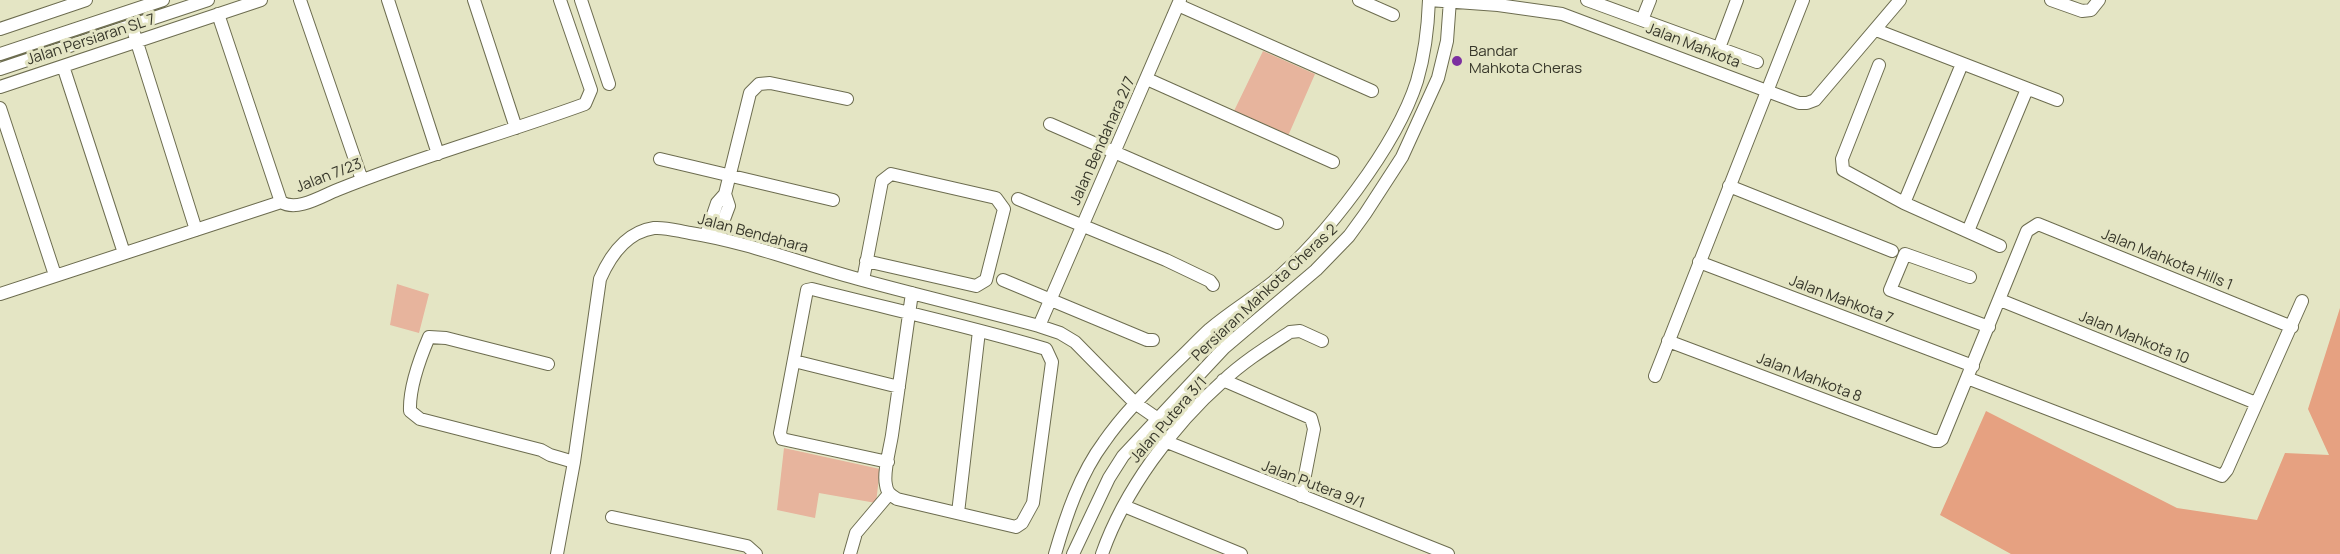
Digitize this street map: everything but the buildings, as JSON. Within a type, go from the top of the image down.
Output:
[{"type":"street","points":[[21,62],[4,28],[86,0]]},
{"type":"street","points":[[0,54],[163,0]]},
{"type":"street","points":[[0,69],[208,0]]},
{"type":"street","name":"Jalan Persiaran SL 7","points":[[0,87],[261,0]]},
{"type":"street","points":[[300,0],[362,180]]},
{"type":"street","points":[[388,0],[438,154]]},
{"type":"street","points":[[474,0],[516,128]]},
{"type":"street","name":"Jalan 7/23","points":[[0,294],[281,202],[288,206],[302,204],[362,180],[585,104],[591,90],[560,0]]},
{"type":"street","points":[[581,0],[609,84]]},
{"type":"street","points":[[1359,0],[1393,15]]},
{"type":"street","name":"Jalan Mahkota","points":[[1430,0],[1498,5],[1562,14],[1799,103],[1807,103],[1815,100],[1900,0]]},
{"type":"street","name":"Persiaran Mahkota Cheras 2","points":[[1055,554],[1062,529],[1091,461],[1135,403],[1210,329],[1273,282],[1313,242],[1350,198],[1369,171],[1405,111],[1416,81],[1425,48],[1430,0]]},
{"type":"street","points":[[1587,0],[1757,62]]},
{"type":"street","points":[[1635,40],[1650,0]]},
{"type":"street","points":[[1719,48],[1737,0]]},
{"type":"street","points":[[1655,376],[1803,0]]},
{"type":"street","points":[[2051,0],[2082,11],[2091,10],[2099,0]]},
{"type":"street","name":"Persiaran Mahkota Cheras 2","points":[[1073,554],[1109,478],[1124,456],[1224,348],[1316,270],[1365,214],[1402,157],[1438,78],[1446,41],[1450,1]]},
{"type":"street","points":[[1179,2],[1372,91]]},
{"type":"street","name":"Jalan Bendahara 2/7","points":[[1036,325],[1082,226],[1179,2]]},
{"type":"street","points":[[218,14],[281,202]]},
{"type":"street","points":[[131,25],[196,230]]},
{"type":"street","points":[[1876,30],[2057,100]]},
{"type":"street","points":[[1904,203],[1962,64]]},
{"type":"street","points":[[1879,65],[1842,159],[1843,170],[1904,203],[2000,246]]},
{"type":"street","points":[[63,66],[124,253]]},
{"type":"street","points":[[1147,79],[1333,162]]},
{"type":"street","points":[[712,237],[729,206],[725,194],[750,93],[759,84],[770,83],[847,99]]},
{"type":"street","points":[[1968,231],[2027,89]]},
{"type":"street","points":[[0,108],[55,275]]},
{"type":"street","points":[[1050,124],[1277,224]]},
{"type":"street","points":[[660,159],[833,200]]},
{"type":"street","points":[[863,280],[866,261],[882,182],[891,174],[996,198],[1004,209],[986,280],[976,286],[866,261]]},
{"type":"street","points":[[1729,186],[1892,251]]},
{"type":"street","points":[[1018,199],[1166,260],[1210,281],[1213,285]]},
{"type":"street","name":"Jalan Mahkota Hills 1","points":[[2000,300],[2027,231],[2031,226],[2038,224],[2292,327]]},
{"type":"street","name":"Jalan Bendahara","points":[[557,554],[574,458],[600,279],[606,266],[623,244],[633,235],[654,228],[670,228],[712,237],[1060,333],[1074,342],[1135,403],[1158,419]]},
{"type":"street","points":[[1970,277],[1905,254],[1890,290],[1989,327]]},
{"type":"street","name":"Jalan Mahkota 7","points":[[1699,262],[1973,366]]},
{"type":"street","points":[[1004,280],[1050,296],[1148,340],[1153,340]]},
{"type":"street","points":[[888,462],[786,441],[782,438],[780,433],[807,290],[812,289],[909,314],[979,331],[1047,349],[1052,362],[1033,503],[1022,523],[1016,527],[897,499],[889,494],[885,484],[899,387],[909,314],[912,293]]},
{"type":"street","points":[[2000,300],[1967,378],[2222,476],[2227,470],[2302,301]]},
{"type":"street","name":"Jalan Mahkota 10","points":[[2000,300],[2256,403]]},
{"type":"street","points":[[958,513],[979,331]]},
{"type":"street","name":"Jalan Putera 3/1","points":[[1102,554],[1112,527],[1143,472],[1194,409],[1223,380],[1290,332],[1300,331],[1322,341]]},
{"type":"street","points":[[548,364],[446,338],[429,337],[423,351],[410,402],[410,411],[420,419],[541,450],[552,449],[574,458]]},
{"type":"street","name":"Jalan Mahkota 8","points":[[1668,341],[1934,441],[1942,439],[1967,378]]},
{"type":"street","points":[[794,361],[899,387]]},
{"type":"street","points":[[1223,380],[1311,418],[1314,429],[1301,496]]},
{"type":"street","name":"Jalan Putera 9/1","points":[[1167,442],[1448,554]]},
{"type":"street","points":[[850,554],[856,533],[889,494]]},
{"type":"street","points":[[1124,506],[1241,554]]},
{"type":"street","points":[[612,517],[747,546],[756,554]]},
{"type":"shaded area","points":[[1263,51],[1315,74],[1288,136],[1234,111]]},
{"type":"shaded area","points":[[397,284],[429,294],[419,333],[390,325]]},
{"type":"shaded area","points":[[2340,308],[2340,554],[2011,554],[1940,515],[1986,411],[2177,508],[2257,520],[2285,453],[2329,455],[2308,409]]},
{"type":"shaded area","points":[[784,448],[880,469],[876,503],[819,493],[815,518],[777,510]]},
{"type":"place","name":"Bandar Mahkota Cheras","points":[[1457,61]]}]
